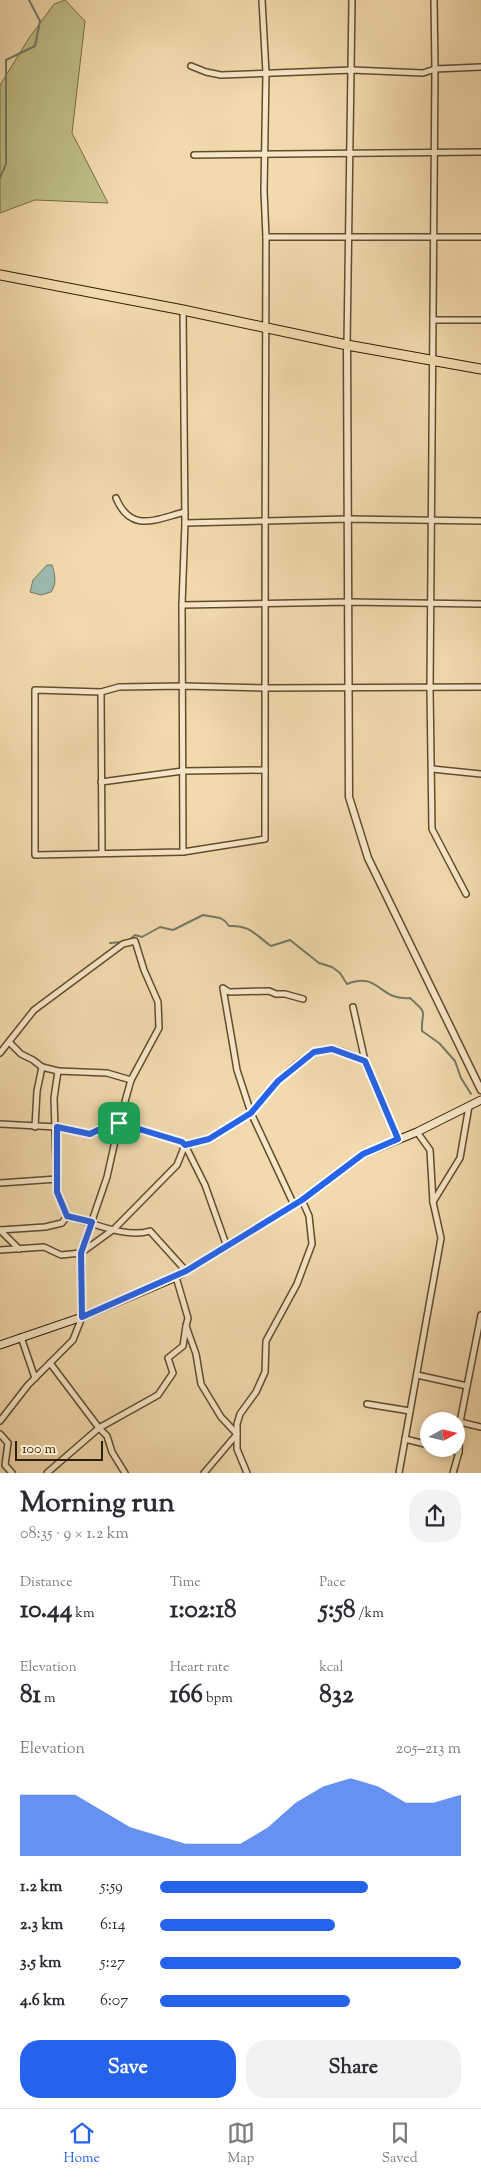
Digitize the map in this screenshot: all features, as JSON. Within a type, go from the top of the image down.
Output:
[{"type":"highway","points":[[0,274],[347,345],[481,369]]},
{"type":"main road","points":[[0,1345],[82,1317],[186,1271],[302,1200],[363,1154],[417,1132],[481,1100]]},
{"type":"street","points":[[262,0],[266,73],[264,191],[266,237],[264,520],[265,688],[265,839],[183,852],[35,855],[35,690],[101,692],[119,687],[182,686],[265,688],[349,686],[481,687]]},
{"type":"street","points":[[352,0],[347,345],[349,797],[368,858],[481,1090]]},
{"type":"street","points":[[434,0],[430,688],[432,829],[466,894]]},
{"type":"street","points":[[191,66],[206,72],[222,75],[352,70],[422,73],[435,69],[481,67]]},
{"type":"street","points":[[194,156],[481,152]]},
{"type":"street","points":[[266,237],[481,237]]},
{"type":"street","points":[[183,310],[185,512],[182,605],[183,852]]},
{"type":"street","points":[[433,320],[481,320]]},
{"type":"street","points":[[116,498],[124,514],[136,521],[148,521],[185,512]]},
{"type":"street","points":[[185,523],[348,519],[481,521]]},
{"type":"street","points":[[182,605],[348,602],[481,604]]},
{"type":"street","points":[[101,692],[102,853]]},
{"type":"street","points":[[432,769],[481,774]]},
{"type":"street","points":[[101,782],[183,771],[265,770]]},
{"type":"street","points":[[0,1053],[34,1010],[123,944],[135,941],[144,970],[158,1002],[159,1028],[132,1080],[116,1130],[107,1176],[81,1253],[82,1317],[73,1340],[35,1378],[0,1421]]},
{"type":"street","points":[[294,1205],[251,1113],[237,1070],[223,988],[229,992],[269,991],[303,999]]},
{"type":"street","points":[[353,1007],[365,1061],[398,1139]]},
{"type":"street","points":[[9,1042],[21,1054],[42,1067],[58,1071],[107,1073],[132,1080]]},
{"type":"street","points":[[185,1145],[209,1139],[251,1113],[278,1081],[314,1052],[332,1049],[365,1061]]},
{"type":"street","points":[[35,1127],[37,1091],[42,1067]]},
{"type":"street","points":[[58,1071],[54,1098],[57,1127],[57,1192],[67,1216]]},
{"type":"street","points":[[433,1202],[460,1158],[469,1106]]},
{"type":"street","points":[[119,1123],[182,1142],[185,1145],[205,1186],[227,1246]]},
{"type":"street","points":[[0,1124],[57,1127],[90,1134],[98,1130],[116,1130]]},
{"type":"street","points":[[399,1473],[441,1238],[433,1202],[430,1150],[417,1132]]},
{"type":"street","points":[[0,1250],[44,1247],[61,1255],[81,1253],[114,1229],[177,1165],[185,1145]]},
{"type":"street","points":[[0,1183],[57,1179]]},
{"type":"street","points":[[247,1473],[237,1449],[240,1414],[256,1392],[266,1372],[266,1341],[297,1284],[312,1244],[309,1216],[302,1200]]},
{"type":"street","points":[[67,1216],[129,1234],[141,1234],[150,1231],[186,1271]]},
{"type":"street","points":[[0,1230],[44,1227],[62,1223],[67,1216]]},
{"type":"street","points":[[0,1230],[19,1248]]},
{"type":"street","points":[[47,1473],[99,1428],[158,1395],[173,1373],[168,1358],[182,1346],[188,1318],[176,1276]]},
{"type":"street","points":[[462,1412],[481,1315]]},
{"type":"street","points":[[186,1326],[196,1354],[201,1384],[221,1417],[237,1434]]},
{"type":"street","points":[[21,1337],[35,1378]]},
{"type":"street","points":[[50,1363],[107,1436],[112,1452],[125,1473]]},
{"type":"street","points":[[417,1376],[467,1386]]},
{"type":"street","points":[[367,1404],[410,1411]]},
{"type":"street","points":[[465,1423],[481,1426]]},
{"type":"street","points":[[0,1434],[8,1443],[5,1465],[12,1473]]},
{"type":"street","points":[[204,1473],[237,1434]]},
{"type":"street","points":[[405,1439],[420,1443]]},
{"type":"street","points":[[452,1473],[457,1458]]},
{"type":"green space","points":[[65,0],[85,21],[72,133],[108,203],[35,200],[0,213],[0,85],[29,38],[54,4]]},
{"type":"water","points":[[47,565],[52,565],[55,575],[55,582],[51,592],[41,595],[30,592],[33,580]]},
{"type":"waterway","points":[[0,178],[6,164],[6,60],[35,46],[40,21],[29,0]]},
{"type":"waterway","points":[[127,942],[135,935],[142,937],[160,927],[173,930],[203,915],[220,918],[229,926],[248,929],[271,946],[290,940],[319,963],[332,967],[340,973],[347,984],[366,981],[391,995],[399,998],[410,998],[423,1013],[422,1031],[439,1043],[455,1061],[461,1078],[471,1094]]},
{"type":"waterway","points":[[110,943],[122,942]]},
{"type":"route","points":[[332,1049],[365,1061],[398,1139],[363,1154],[302,1200],[186,1271],[82,1317],[81,1253],[92,1222],[67,1216],[57,1192],[57,1127],[90,1134],[98,1130],[116,1130],[119,1123],[182,1142],[185,1145],[209,1139],[251,1113],[278,1081],[314,1052],[332,1049]]}]
